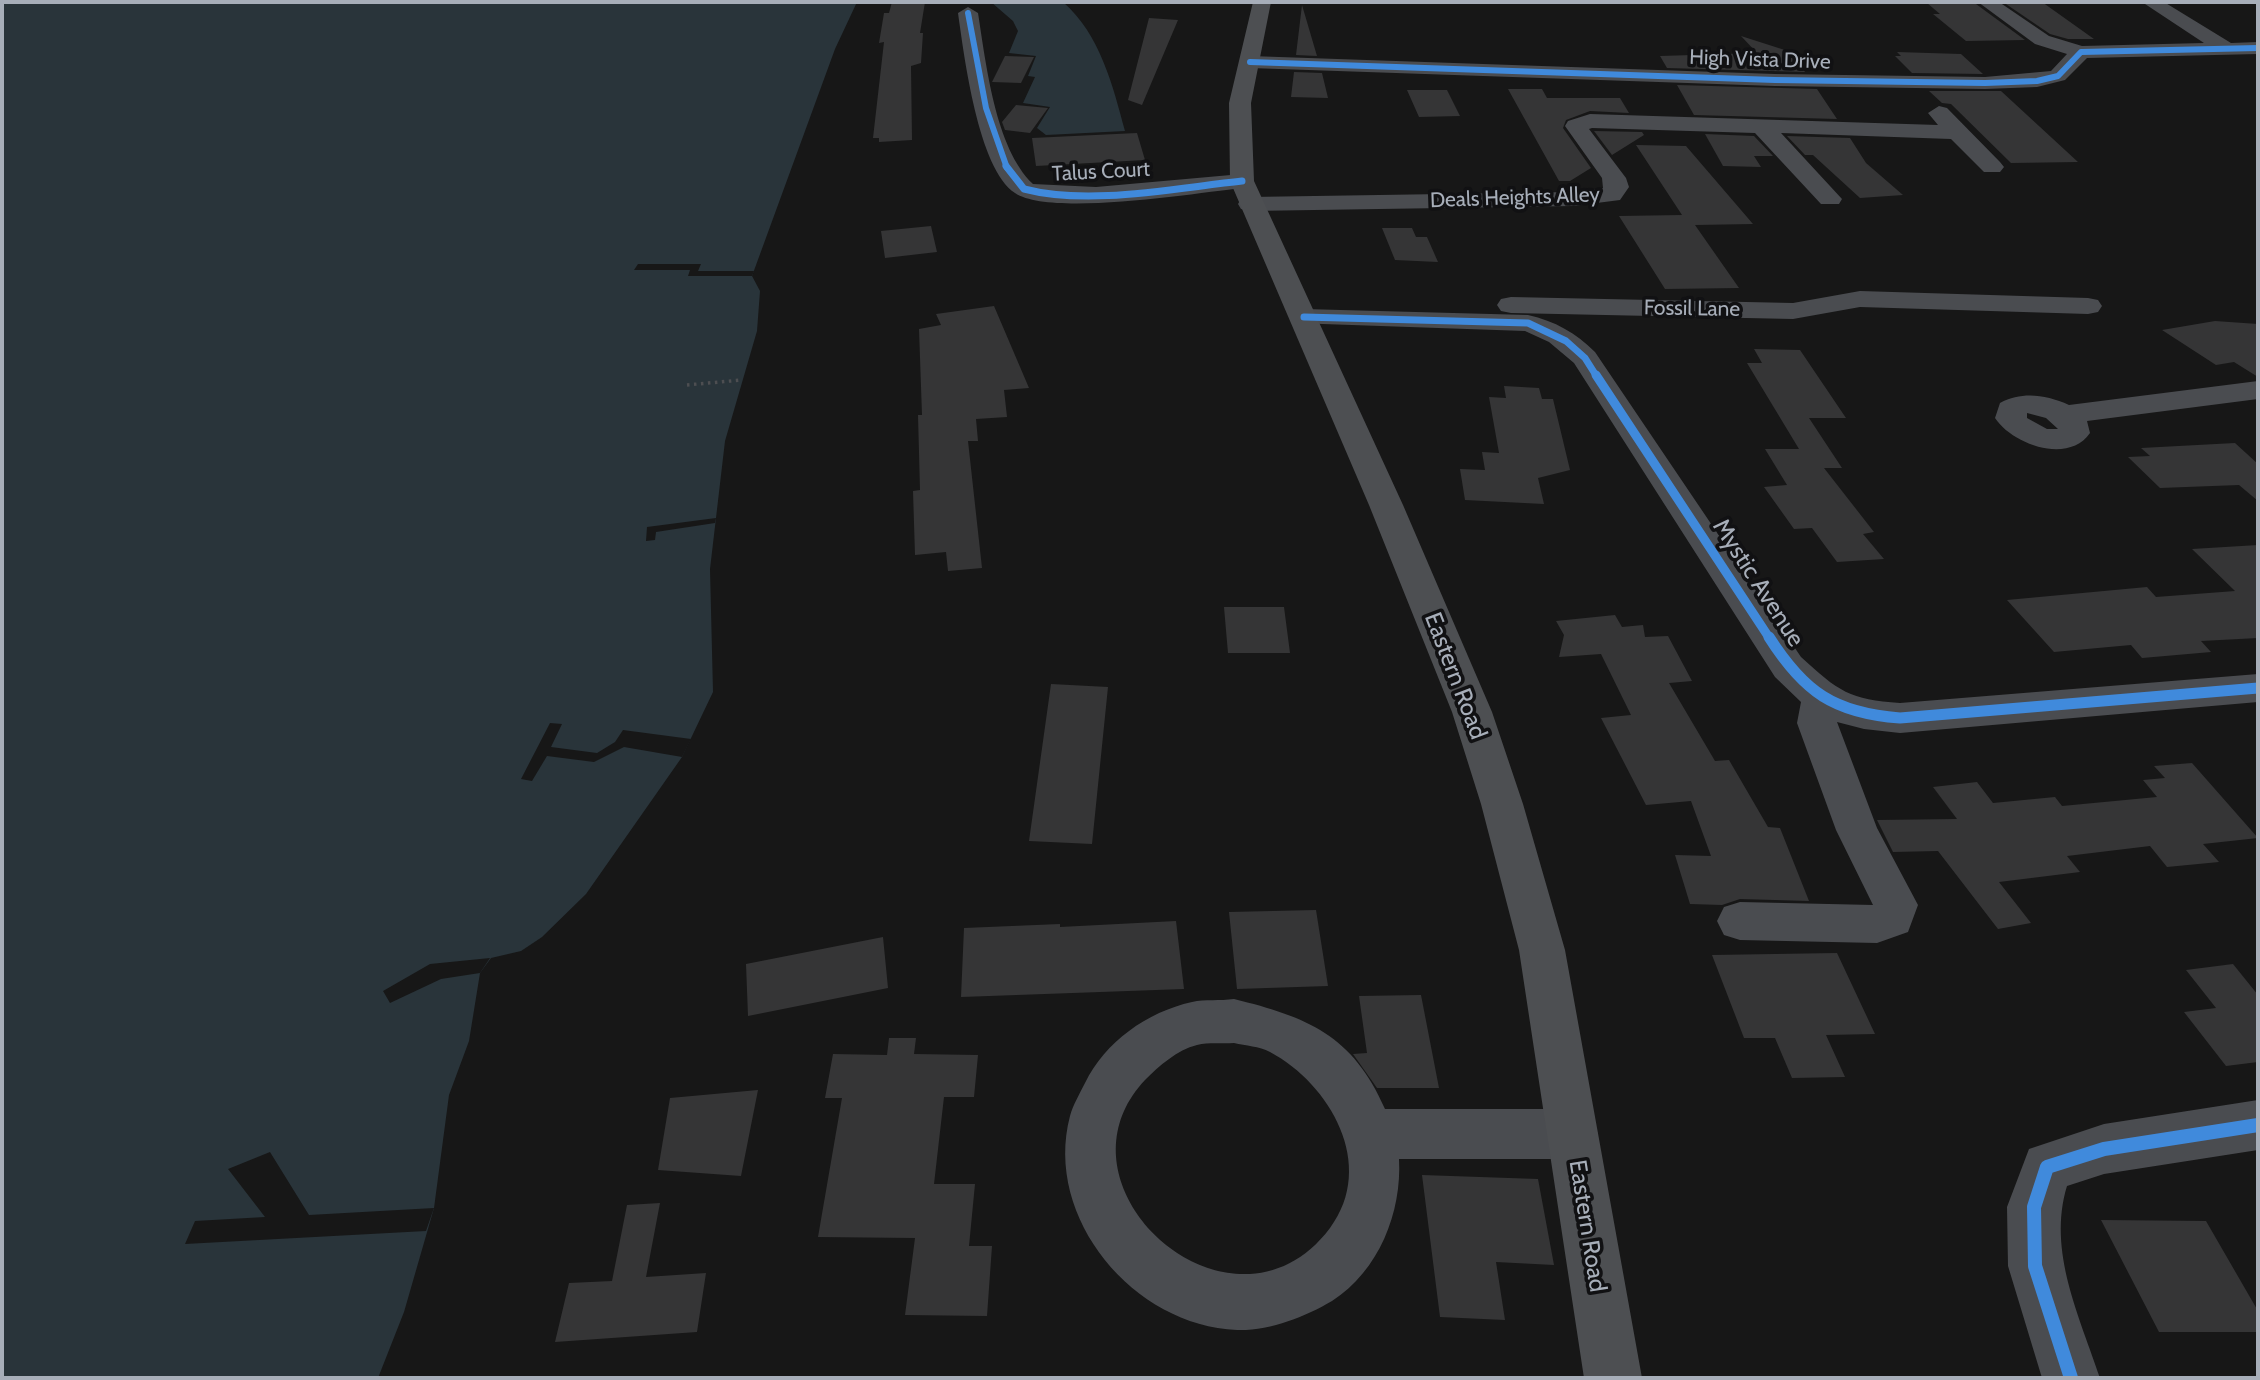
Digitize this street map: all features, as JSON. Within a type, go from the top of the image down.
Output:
[{"type":"highway","name":"Eastern Road","points":[[1262,2],[1240,103],[1246,192],[1472,712],[1502,804],[1542,950],[1613,1378]]},
{"type":"street","points":[[1987,2],[2042,40],[2081,52],[2258,48]]},
{"type":"street","points":[[2151,2],[2226,48]]},
{"type":"street","name":"Talus Court","points":[[968,13],[989,120],[1010,174],[1022,188],[1059,197],[1246,192]]},
{"type":"street","name":"High Vista Drive","points":[[1250,62],[1775,80],[1984,83],[2037,81],[2058,76],[2081,52]]},
{"type":"street","points":[[1939,113],[1992,167]]},
{"type":"street","name":"Deals Heights Alley","points":[[1246,192],[1591,198],[1611,195],[1617,187],[1576,126],[1580,122],[1955,132]]},
{"type":"street","points":[[1761,126],[1830,199]]},
{"type":"street","name":"Fossil Lane","points":[[1299,309],[1793,311],[1860,299],[2088,306]]},
{"type":"street","name":"Mystic Avenue","points":[[1299,309],[1528,323],[1548,329],[1568,342],[1585,358],[1788,667],[1821,699],[1860,716],[1900,718],[2258,688]]},
{"type":"street","points":[[2064,415],[2258,390]]},
{"type":"street","points":[[1740,921],[1877,924],[1892,918],[1896,905],[1857,830],[1817,723],[1821,699]]},
{"type":"street","points":[[1234,1021],[1279,1031],[1319,1055],[1351,1090],[1371,1135],[1376,1180],[1365,1224],[1340,1262],[1302,1289],[1256,1303],[1207,1299],[1161,1279],[1124,1248],[1100,1206],[1090,1162],[1095,1115],[1116,1074],[1148,1043],[1189,1025],[1234,1021]]},
{"type":"street","points":[[2071,1378],[2035,1265],[2034,1207],[2047,1167],[2104,1149],[2258,1125]]},
{"type":"street","points":[[1371,1135],[1572,1134]]},
{"type":"path","points":[[687,385],[741,380]]},
{"type":"shaded area","points":[[2,2],[857,2],[835,49],[752,276],[760,291],[757,331],[725,441],[710,569],[713,692],[682,757],[586,894],[542,937],[521,951],[491,958],[480,973],[469,1041],[449,1095],[434,1208],[404,1312],[378,1378],[2,1378]]},
{"type":"shaded area","points":[[991,2],[1063,2],[1087,29],[1096,45],[1110,79],[1125,131],[1046,135],[1037,128],[1050,107],[1023,103],[1035,77],[1028,76],[1036,56],[1009,53],[1018,31],[1013,21]]},
{"type":"pier","points":[[638,264],[701,264],[698,271],[754,271],[752,276],[688,276],[690,270],[634,270]]},
{"type":"pier","points":[[716,518],[715,523],[656,532],[655,540],[646,541],[647,527]]},
{"type":"pier","points":[[550,723],[562,724],[551,747],[597,753],[615,742],[623,730],[691,739],[682,757],[624,747],[594,762],[547,756],[532,781],[521,779]]},
{"type":"pier","points":[[490,958],[480,973],[441,979],[390,1003],[383,991],[430,964]]},
{"type":"pier","points":[[270,1152],[309,1215],[434,1208],[426,1231],[185,1244],[195,1221],[265,1217],[228,1169]]},
{"type":"building","points":[[892,2],[925,2],[920,33],[923,33],[921,63],[911,66],[912,140],[879,142],[879,138],[873,138],[884,42],[879,43],[884,13],[889,13]]},
{"type":"building","points":[[1976,2],[2025,40],[1966,41],[1933,14],[1940,14],[1927,3]]},
{"type":"building","points":[[2003,2],[2042,2],[2094,39],[2068,39],[2050,34]]},
{"type":"building","points":[[1302,5],[1317,56],[1296,55]]},
{"type":"building","points":[[1149,18],[1178,20],[1142,105],[1128,100]]},
{"type":"building","points":[[1741,36],[1791,52],[1805,72],[1667,68],[1660,56],[1757,53]]},
{"type":"building","points":[[1897,52],[1961,54],[1983,74],[1912,73],[1895,56],[1901,56]]},
{"type":"building","points":[[1005,56],[1034,57],[1021,83],[992,82]]},
{"type":"building","points":[[1294,72],[1322,73],[1328,98],[1291,97]]},
{"type":"building","points":[[1677,85],[1817,89],[1837,119],[1694,115]]},
{"type":"building","points":[[1508,89],[1542,89],[1547,98],[1620,98],[1629,113],[1590,111],[1566,120],[1563,128],[1591,168],[1570,181],[1559,181]]},
{"type":"building","points":[[1407,90],[1447,90],[1460,116],[1419,117]]},
{"type":"building","points":[[1929,91],[2001,91],[2078,162],[2011,163],[1951,104],[1942,103]]},
{"type":"building","points":[[1016,105],[1048,108],[1030,133],[1005,130],[1002,122]]},
{"type":"building","points":[[1594,131],[1642,132],[1644,135],[1612,155]]},
{"type":"building","points":[[1137,133],[1145,160],[1036,166],[1032,138]]},
{"type":"building","points":[[1705,134],[1754,136],[1773,156],[1754,156],[1761,167],[1723,166]]},
{"type":"building","points":[[1787,136],[1850,138],[1866,163],[1903,195],[1860,198],[1813,155],[1805,155]]},
{"type":"building","points":[[1636,145],[1686,146],[1753,224],[1695,225],[1739,288],[1665,289],[1619,216],[1682,215]]},
{"type":"building","points":[[931,226],[937,252],[885,258],[881,231]]},
{"type":"building","points":[[1382,228],[1412,228],[1416,237],[1427,237],[1438,262],[1395,260]]},
{"type":"building","points":[[994,306],[1029,388],[1004,390],[1007,417],[976,419],[978,441],[968,441],[982,568],[948,571],[946,552],[915,555],[913,491],[920,490],[918,415],[922,415],[919,329],[941,325],[936,314]]},
{"type":"building","points":[[2215,321],[2258,324],[2258,377],[2234,362],[2216,365],[2162,330]]},
{"type":"building","points":[[1754,349],[1800,350],[1846,418],[1809,418],[1842,468],[1824,468],[1874,532],[1863,534],[1884,559],[1837,562],[1812,528],[1794,529],[1764,487],[1787,485],[1765,449],[1799,449],[1747,363],[1762,363]]},
{"type":"building","points":[[1504,386],[1539,388],[1542,399],[1553,399],[1570,470],[1538,478],[1544,504],[1465,500],[1460,469],[1485,470],[1482,452],[1499,453],[1489,397],[1506,398]]},
{"type":"building","points":[[2235,443],[2258,464],[2258,501],[2239,485],[2160,488],[2128,457],[2150,456],[2141,448]]},
{"type":"building","points":[[2258,545],[2258,638],[2201,641],[2211,652],[2142,658],[2131,645],[2054,652],[2007,600],[2147,587],[2156,597],[2235,591],[2192,549]]},
{"type":"building","points":[[1224,607],[1284,607],[1290,653],[1228,653]]},
{"type":"building","points":[[1615,615],[1622,627],[1643,625],[1645,637],[1668,636],[1692,681],[1669,683],[1715,761],[1729,760],[1768,827],[1780,828],[1809,901],[1740,899],[1722,905],[1690,904],[1675,855],[1711,856],[1691,801],[1646,805],[1601,718],[1631,715],[1601,654],[1559,657],[1564,635],[1556,621]]},
{"type":"building","points":[[1051,684],[1108,687],[1092,844],[1029,841]]},
{"type":"building","points":[[2192,763],[2258,838],[2203,844],[2219,862],[2167,867],[2150,846],[2067,856],[2080,872],[1999,882],[2031,923],[1998,929],[1938,851],[1893,852],[1877,820],[1957,819],[1933,787],[1977,782],[1993,803],[2055,797],[2062,806],[2157,797],[2143,780],[2165,778],[2154,766]]},
{"type":"building","points":[[1316,910],[1328,986],[1237,989],[1229,912]]},
{"type":"building","points":[[1176,921],[1184,989],[961,997],[964,928],[1060,924],[1060,927]]},
{"type":"building","points":[[883,937],[888,988],[748,1016],[746,964]]},
{"type":"building","points":[[1837,953],[1875,1034],[1826,1035],[1845,1077],[1792,1078],[1775,1038],[1744,1038],[1712,955]]},
{"type":"building","points":[[2233,964],[2258,995],[2258,1062],[2226,1066],[2184,1012],[2216,1008],[2186,970]]},
{"type":"building","points":[[1421,995],[1439,1088],[1377,1088],[1353,1054],[1367,1053],[1359,996]]},
{"type":"building","points":[[889,1038],[916,1038],[914,1054],[978,1055],[974,1097],[944,1097],[934,1184],[975,1184],[969,1246],[992,1246],[987,1316],[905,1315],[915,1238],[818,1237],[842,1098],[825,1098],[833,1054],[887,1055]]},
{"type":"building","points":[[758,1090],[741,1176],[658,1170],[670,1098]]},
{"type":"building","points":[[1422,1175],[1538,1179],[1554,1265],[1496,1262],[1505,1320],[1440,1317]]},
{"type":"building","points":[[660,1203],[646,1277],[706,1273],[697,1332],[555,1342],[569,1283],[612,1281],[627,1205]]},
{"type":"building","points":[[2101,1220],[2206,1221],[2258,1311],[2258,1332],[2159,1332]]},
{"type":"cycle path","points":[[968,13],[979,80],[994,135],[1002,159],[1013,178],[1024,189],[1041,193],[1096,195],[1242,181]]},
{"type":"cycle path","points":[[1250,62],[1775,80],[1985,83],[2037,81],[2058,76],[2081,52],[2258,48]]},
{"type":"cycle path","points":[[1304,317],[1528,323],[1552,332],[1566,341],[1585,358],[1788,667],[1815,692],[1838,707],[1864,715],[1900,718],[2258,688]]},
{"type":"cycle path","points":[[2071,1378],[2035,1266],[2034,1207],[2047,1167],[2104,1149],[2258,1125]]}]
